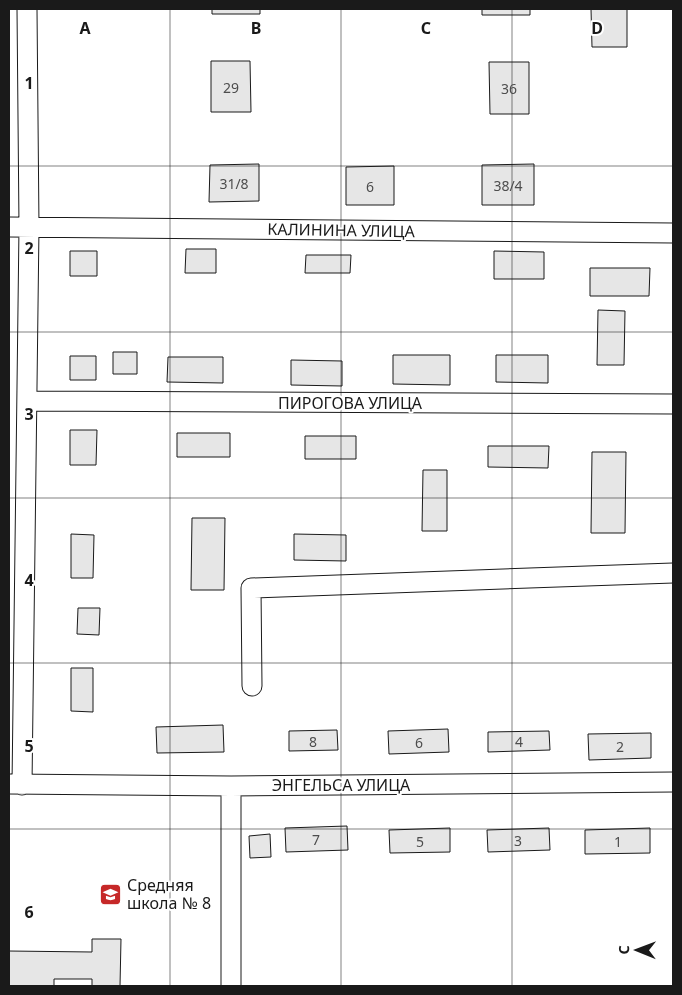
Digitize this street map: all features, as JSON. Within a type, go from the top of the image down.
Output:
[{"type":"street","points":[[15,785],[27,401],[29,227],[27,9]]},
{"type":"street","name":"КАЛИНИНА УЛИЦА","points":[[9,227],[673,233]]},
{"type":"street","name":"ПИРОГОВА УЛИЦА","points":[[27,401],[673,404]]},
{"type":"street","points":[[252,686],[251,588],[673,573]]},
{"type":"street","name":"ЭНГЕЛЬСА УЛИЦА","points":[[15,785],[231,786],[673,782]]},
{"type":"street","points":[[231,786],[231,986]]},
{"type":"building","points":[[212,9],[260,9],[260,14],[212,14]]},
{"type":"building","points":[[482,9],[530,9],[530,15],[482,15]]},
{"type":"building","points":[[591,9],[627,9],[627,47],[592,47]]},
{"type":"building","points":[[211,61],[250,61],[251,112],[211,112]]},
{"type":"building","points":[[489,62],[529,62],[529,114],[490,114]]},
{"type":"building","points":[[259,164],[259,201],[209,202],[210,165]]},
{"type":"building","points":[[534,164],[534,205],[482,205],[482,165]]},
{"type":"building","points":[[394,166],[394,205],[346,205],[346,167]]},
{"type":"building","points":[[186,249],[216,249],[216,273],[185,273]]},
{"type":"building","points":[[70,251],[97,251],[97,276],[70,276]]},
{"type":"building","points":[[494,251],[544,252],[544,279],[494,279]]},
{"type":"building","points":[[306,255],[351,255],[350,273],[305,273]]},
{"type":"building","points":[[590,268],[650,268],[649,296],[590,296]]},
{"type":"building","points":[[598,310],[625,311],[624,365],[597,365]]},
{"type":"building","points":[[113,352],[137,352],[137,374],[113,374]]},
{"type":"building","points":[[393,355],[450,355],[450,385],[393,384]]},
{"type":"building","points":[[496,355],[548,355],[548,383],[496,382]]},
{"type":"building","points":[[70,356],[96,356],[96,380],[70,380]]},
{"type":"building","points":[[168,357],[223,357],[223,383],[167,382]]},
{"type":"building","points":[[291,360],[342,361],[342,386],[291,385]]},
{"type":"building","points":[[70,430],[97,430],[96,465],[70,465]]},
{"type":"building","points":[[177,433],[230,433],[230,457],[177,457]]},
{"type":"building","points":[[305,436],[356,436],[356,459],[305,459]]},
{"type":"building","points":[[488,446],[549,446],[548,468],[488,467]]},
{"type":"building","points":[[592,452],[626,452],[625,533],[591,533]]},
{"type":"building","points":[[423,470],[447,470],[447,531],[422,531]]},
{"type":"building","points":[[192,518],[225,518],[224,590],[191,590]]},
{"type":"building","points":[[71,534],[94,535],[93,578],[71,578]]},
{"type":"building","points":[[294,534],[346,535],[346,561],[294,560]]},
{"type":"building","points":[[78,608],[100,608],[99,635],[77,634]]},
{"type":"building","points":[[71,668],[93,668],[93,712],[71,711]]},
{"type":"building","points":[[223,725],[224,752],[157,753],[156,727]]},
{"type":"building","points":[[448,729],[449,752],[389,754],[388,731]]},
{"type":"building","points":[[337,730],[338,750],[289,751],[289,731]]},
{"type":"building","points":[[549,731],[550,750],[488,752],[488,732]]},
{"type":"building","points":[[651,733],[651,758],[589,760],[588,734]]},
{"type":"building","points":[[347,826],[348,850],[286,852],[285,828]]},
{"type":"building","points":[[450,828],[450,852],[390,853],[389,830]]},
{"type":"building","points":[[549,828],[550,850],[488,852],[487,830]]},
{"type":"building","points":[[650,828],[650,853],[585,854],[585,830]]},
{"type":"building","points":[[270,834],[271,857],[250,858],[249,836]]},
{"type":"building","points":[[92,939],[121,939],[120,986],[92,986],[92,979],[54,979],[54,986],[9,986],[9,951],[92,952]]},
{"type":"place","name":"Средняя школа № 8","points":[[111,894]]}]
